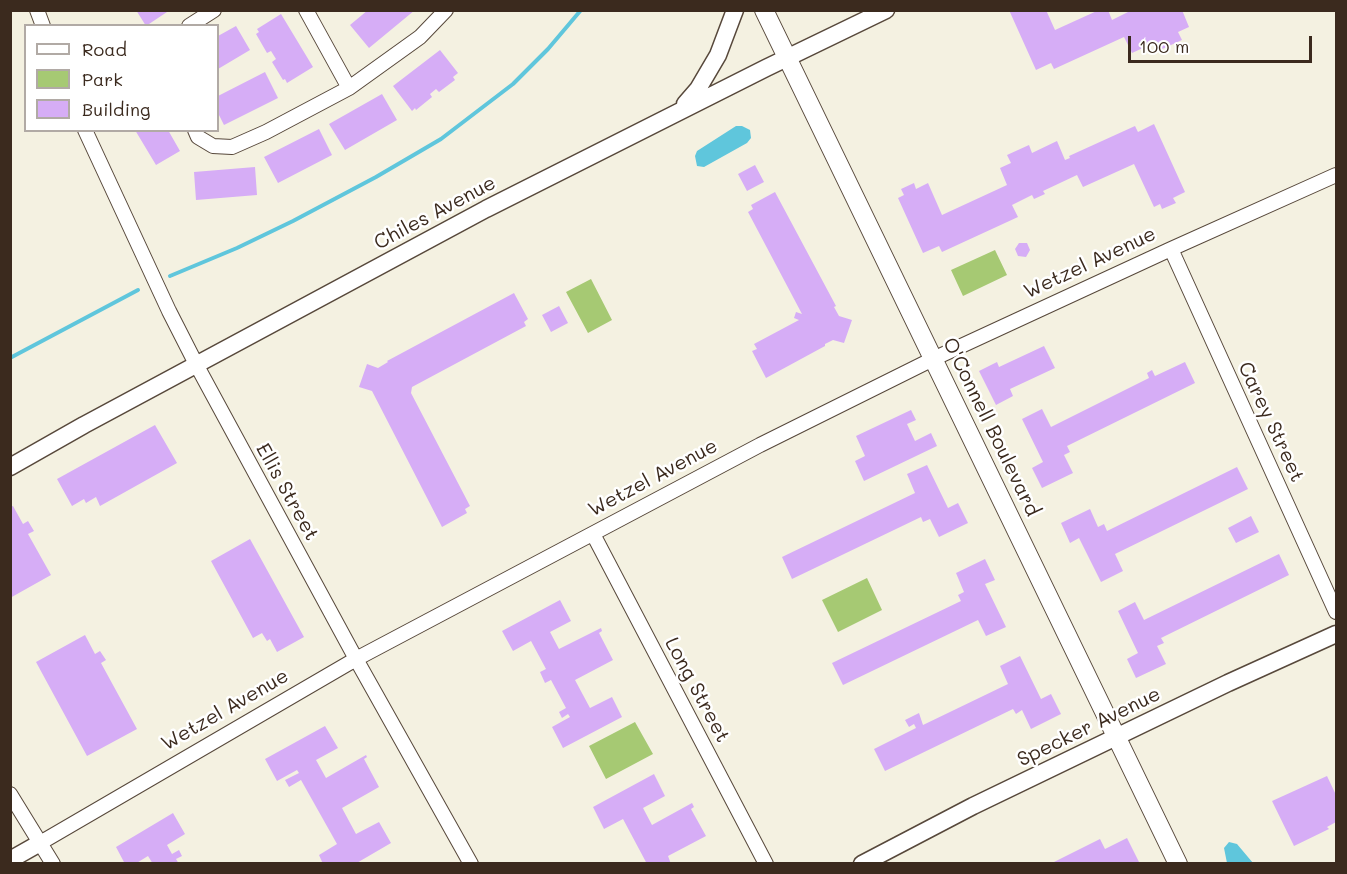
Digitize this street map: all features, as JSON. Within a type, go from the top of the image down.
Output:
[{"type":"main road","name":"O'Connell Boulevard","points":[[764,10],[1178,864]]},
{"type":"street","points":[[192,24],[214,10]]},
{"type":"street","points":[[306,10],[349,88]]},
{"type":"street","points":[[196,132],[198,137],[213,146],[232,147],[266,132],[349,88],[420,37],[446,10]]},
{"type":"street","points":[[675,113],[688,102],[708,73],[728,33],[735,10]]},
{"type":"street","name":"Chiles Avenue","points":[[10,467],[196,364],[486,209],[886,10]]},
{"type":"street","name":"Ellis Street","points":[[86,132],[196,364],[356,659],[471,864]]},
{"type":"street","name":"Wetzel Avenue","points":[[10,860],[356,659],[760,445],[933,359],[1336,175]]},
{"type":"street","name":"Carey Street","points":[[1171,249],[1336,612]]},
{"type":"street","name":"Long Street","points":[[592,534],[766,864]]},
{"type":"street","name":"Specker Avenue","points":[[862,864],[973,806],[1228,683],[1336,634]]},
{"type":"street","points":[[10,794],[53,864]]},
{"type":"green space","points":[[995,250],[1007,275],[963,296],[951,270]]},
{"type":"green space","points":[[591,279],[612,320],[588,333],[566,292]]},
{"type":"green space","points":[[867,578],[882,610],[838,632],[822,600]]},
{"type":"green space","points":[[635,722],[653,754],[606,779],[589,746]]},
{"type":"water","points":[[736,126],[750,130],[751,138],[747,143],[704,167],[697,166],[695,156],[697,151]]},
{"type":"water","points":[[1229,842],[1237,844],[1253,863],[1227,863],[1224,848]]},
{"type":"building","points":[[136,10],[170,10],[149,24],[145,24]]},
{"type":"building","points":[[368,10],[415,10],[369,48],[350,25]]},
{"type":"building","points":[[1009,10],[1046,10],[1055,30],[1099,10],[1108,10],[1112,20],[1132,10],[1182,10],[1189,27],[1178,32],[1182,40],[1160,50],[1156,42],[1132,53],[1124,37],[1054,69],[1051,63],[1036,70]]},
{"type":"building","points":[[281,14],[313,67],[287,83],[272,62],[276,59],[271,51],[267,53],[256,34],[259,32],[257,29]]},
{"type":"building","points":[[236,26],[250,50],[219,68],[219,35]]},
{"type":"building","points":[[440,50],[458,73],[453,77],[455,80],[439,92],[436,89],[430,94],[432,97],[412,111],[393,86]]},
{"type":"building","points":[[265,72],[278,98],[224,125],[219,115],[219,95]]},
{"type":"building","points":[[382,94],[397,120],[345,150],[329,124]]},
{"type":"building","points":[[1154,124],[1185,192],[1173,198],[1176,203],[1162,209],[1160,204],[1154,207],[1134,164],[1083,187],[1077,175],[1043,191],[1045,194],[1034,199],[1032,195],[1012,205],[1018,217],[942,252],[939,246],[923,253],[898,198],[904,195],[901,189],[914,183],[916,189],[928,183],[942,215],[1007,185],[1000,168],[1011,163],[1007,155],[1029,145],[1032,153],[1057,141],[1065,160],[1070,158],[1069,156],[1135,126],[1138,132]]},
{"type":"building","points":[[319,129],[332,155],[278,183],[264,157]]},
{"type":"building","points":[[136,132],[169,132],[180,151],[156,165]]},
{"type":"building","points":[[755,165],[764,182],[747,191],[738,174]]},
{"type":"building","points":[[255,167],[257,195],[196,200],[194,172]]},
{"type":"building","points":[[775,192],[836,306],[834,307],[839,316],[852,320],[844,343],[833,340],[766,378],[752,351],[757,349],[754,344],[799,320],[794,318],[796,312],[802,314],[748,212],[753,209],[751,205]]},
{"type":"building","points":[[1019,243],[1027,243],[1030,250],[1026,257],[1018,256],[1015,249]]},
{"type":"building","points":[[514,293],[528,319],[524,322],[526,326],[412,387],[411,393],[470,506],[465,509],[467,513],[442,527],[372,391],[359,387],[367,364],[378,368]]},
{"type":"building","points":[[559,306],[568,323],[551,332],[542,315]]},
{"type":"building","points":[[1044,346],[1055,368],[1010,389],[1013,396],[996,405],[979,371],[997,362],[999,367]]},
{"type":"building","points":[[1185,362],[1195,383],[1067,446],[1070,452],[1064,455],[1073,473],[1042,488],[1032,468],[1043,462],[1022,419],[1042,409],[1051,427],[1149,378],[1147,373],[1152,370],[1155,376]]},
{"type":"building","points":[[911,410],[916,420],[907,424],[915,441],[931,433],[937,446],[864,481],[855,461],[865,456],[856,436]]},
{"type":"building","points":[[155,425],[177,463],[100,506],[96,497],[86,503],[84,499],[72,506],[57,479]]},
{"type":"building","points":[[927,465],[948,508],[958,503],[968,523],[939,537],[930,519],[923,522],[921,517],[792,579],[782,557],[915,493],[907,474]]},
{"type":"building","points":[[1237,467],[1248,489],[1115,554],[1123,571],[1101,582],[1079,538],[1070,543],[1061,523],[1090,509],[1098,527],[1104,524],[1107,531]]},
{"type":"building","points":[[13,506],[23,524],[28,521],[34,531],[28,534],[51,575],[10,598],[10,507]]},
{"type":"building","points":[[1251,516],[1259,532],[1236,543],[1228,528]]},
{"type":"building","points":[[250,539],[304,637],[277,652],[270,639],[267,641],[262,633],[253,638],[211,561]]},
{"type":"building","points":[[1279,554],[1289,575],[1161,638],[1164,643],[1157,646],[1166,664],[1136,678],[1127,659],[1138,653],[1118,611],[1135,602],[1144,620]]},
{"type":"building","points":[[985,559],[995,580],[985,584],[1006,627],[986,636],[978,620],[843,685],[832,663],[961,601],[958,595],[964,592],[956,573]]},
{"type":"building","points":[[560,600],[571,621],[550,632],[559,649],[601,628],[602,631],[599,633],[613,660],[575,680],[590,708],[612,697],[622,717],[563,748],[552,727],[570,717],[568,714],[562,718],[559,712],[566,708],[551,680],[545,683],[540,672],[546,669],[531,641],[513,651],[502,631]]},
{"type":"building","points":[[85,635],[95,654],[100,651],[106,660],[101,663],[137,729],[87,756],[36,662]]},
{"type":"building","points":[[1020,656],[1041,699],[1051,694],[1061,714],[1031,729],[1022,710],[1016,714],[1013,709],[885,771],[874,749],[916,728],[914,724],[909,727],[905,720],[919,713],[923,725],[1008,684],[1000,666]]},
{"type":"building","points":[[325,726],[338,748],[316,760],[326,778],[366,755],[364,759],[379,787],[342,808],[356,834],[379,822],[391,843],[355,864],[323,864],[319,855],[337,844],[301,780],[289,787],[285,780],[299,773],[297,770],[277,781],[265,759]]},
{"type":"building","points":[[654,774],[665,796],[643,808],[652,825],[692,803],[694,807],[691,809],[706,836],[668,856],[671,864],[647,864],[623,819],[604,829],[593,807]]},
{"type":"building","points":[[1327,776],[1336,795],[1336,822],[1327,827],[1329,829],[1294,846],[1272,801]]},
{"type":"building","points":[[173,813],[185,834],[167,845],[172,854],[179,850],[182,856],[176,859],[179,864],[153,864],[148,856],[135,864],[125,864],[116,847]]},
{"type":"building","points":[[1127,838],[1140,864],[1050,864],[1100,839],[1105,849]]},
{"type":"waterway","points":[[170,276],[293,221],[441,139],[513,84],[548,49],[581,10]]},
{"type":"waterway","points":[[10,358],[138,290]]}]
